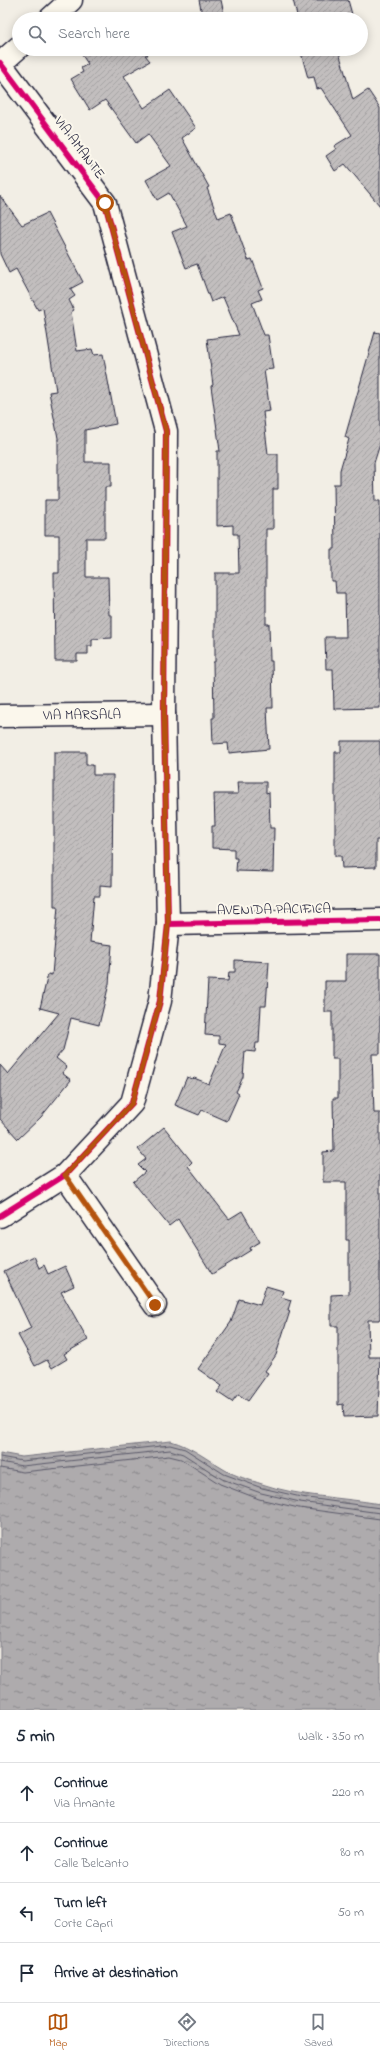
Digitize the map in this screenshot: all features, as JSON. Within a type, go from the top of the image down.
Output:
[{"type":"street","points":[[58,12],[71,0]]},
{"type":"street","points":[[0,63],[12,53]]},
{"type":"street","name":"VIA AMANTE","points":[[0,63],[105,203],[166,431],[164,714],[168,924],[160,1001],[132,1103],[65,1175],[0,1216]]},
{"type":"street","name":"VIA MARSALA","points":[[0,716],[164,714]]},
{"type":"street","name":"AVENIDA PACIFICA","points":[[168,924],[380,920]]},
{"type":"street","points":[[65,1175],[155,1305]]},
{"type":"water","points":[[171,1441],[192,1450],[233,1474],[276,1488],[291,1492],[380,1504],[380,1710],[0,1710],[0,1453],[22,1457]]},
{"type":"building","points":[[199,0],[221,0],[224,12],[202,12]]},
{"type":"building","points":[[293,0],[348,0],[351,12],[296,12]]},
{"type":"building","points":[[83,56],[146,56],[150,61],[124,76],[144,108],[170,90],[196,128],[182,138],[209,187],[207,188],[218,218],[231,213],[248,260],[252,259],[263,288],[258,290],[262,299],[252,303],[264,335],[268,335],[273,369],[264,370],[270,411],[263,412],[268,454],[278,454],[278,489],[273,489],[273,529],[266,529],[266,624],[269,624],[270,661],[272,661],[273,708],[267,708],[269,749],[229,753],[228,743],[213,744],[212,718],[214,718],[213,662],[215,662],[215,573],[239,573],[238,534],[233,534],[233,525],[217,526],[217,451],[220,451],[211,386],[213,385],[207,339],[239,335],[223,297],[211,302],[197,264],[186,268],[172,232],[187,226],[169,193],[157,200],[146,180],[171,166],[148,134],[136,143],[105,100],[90,110],[71,79],[83,72],[81,68],[88,64]]},
{"type":"building","points":[[302,56],[340,56],[353,100],[368,90],[380,108],[380,206],[345,164],[335,171],[326,156],[336,149],[334,146],[352,135],[321,88],[317,89],[314,77],[308,78]]},
{"type":"building","points":[[0,196],[22,225],[47,213],[83,282],[70,289],[75,296],[69,300],[74,310],[71,312],[77,351],[92,349],[94,355],[103,354],[116,424],[85,430],[85,462],[111,462],[111,487],[105,487],[105,538],[86,538],[86,577],[108,577],[109,615],[112,615],[112,638],[92,639],[92,646],[88,646],[88,654],[77,654],[77,661],[55,661],[54,573],[59,573],[59,535],[45,535],[45,500],[58,500],[58,438],[49,392],[56,391],[43,308],[38,310],[16,269],[9,273],[0,254]]},
{"type":"building","points":[[375,332],[380,333],[380,444],[374,463],[375,501],[380,501],[380,708],[334,709],[333,669],[326,669],[325,637],[346,637],[345,593],[336,593],[335,581],[331,581],[331,549],[335,549],[334,484],[340,484],[340,470],[349,439],[345,437]]},
{"type":"building","points":[[341,741],[380,741],[380,840],[376,840],[376,867],[342,868],[341,856],[335,856],[335,752],[341,752]]},
{"type":"building","points":[[54,752],[86,752],[86,765],[93,765],[93,775],[113,775],[112,886],[100,885],[100,896],[94,896],[90,942],[112,945],[109,984],[99,1025],[71,1018],[63,1050],[56,1058],[67,1067],[62,1073],[71,1080],[41,1117],[18,1139],[0,1119],[0,1065],[8,1074],[59,1013],[40,1008],[48,974],[52,975],[58,906],[54,906]]},
{"type":"building","points":[[237,782],[266,782],[266,793],[269,792],[270,828],[274,828],[273,872],[236,871],[237,858],[234,858],[234,849],[212,848],[212,826],[215,826],[214,794],[238,794]]},
{"type":"building","points":[[346,954],[380,954],[380,1054],[372,1054],[374,1113],[380,1113],[380,1318],[379,1320],[368,1320],[369,1357],[380,1357],[378,1416],[344,1417],[343,1404],[338,1405],[338,1326],[331,1326],[331,1295],[349,1294],[349,1240],[346,1240],[346,1182],[323,1182],[323,1152],[334,1151],[333,1098],[338,1098],[338,1059],[332,1059],[332,1012],[325,1012],[325,981],[346,981]]},
{"type":"building","points":[[235,960],[269,962],[266,1006],[261,1006],[259,1043],[256,1043],[255,1052],[245,1051],[243,1077],[236,1092],[239,1094],[227,1121],[202,1110],[199,1115],[175,1105],[187,1077],[209,1084],[226,1044],[219,1043],[219,1036],[205,1035],[208,980],[228,981],[229,972],[235,972]]},
{"type":"building","points":[[164,1127],[192,1162],[188,1166],[229,1219],[242,1211],[260,1242],[250,1248],[251,1250],[212,1274],[178,1219],[169,1226],[133,1182],[145,1172],[138,1165],[146,1159],[138,1149]]},
{"type":"building","points":[[34,1256],[39,1268],[44,1265],[48,1274],[65,1266],[74,1286],[61,1292],[88,1340],[64,1354],[67,1359],[52,1368],[47,1360],[35,1366],[18,1335],[31,1328],[4,1271]]},
{"type":"building","points":[[266,1286],[283,1291],[281,1297],[291,1300],[288,1310],[290,1311],[276,1355],[265,1371],[268,1373],[248,1401],[238,1394],[232,1402],[217,1392],[222,1386],[198,1369],[231,1322],[239,1299],[260,1305]]},
{"type":"cycle path","points":[[0,63],[105,203],[166,431],[164,714],[168,924],[160,1001],[132,1103],[65,1175],[0,1216]]},
{"type":"cycle path","points":[[168,924],[380,920]]},
{"type":"route","points":[[105,203],[166,431],[164,714],[168,924],[160,1001],[132,1103],[65,1175],[155,1305]]}]
